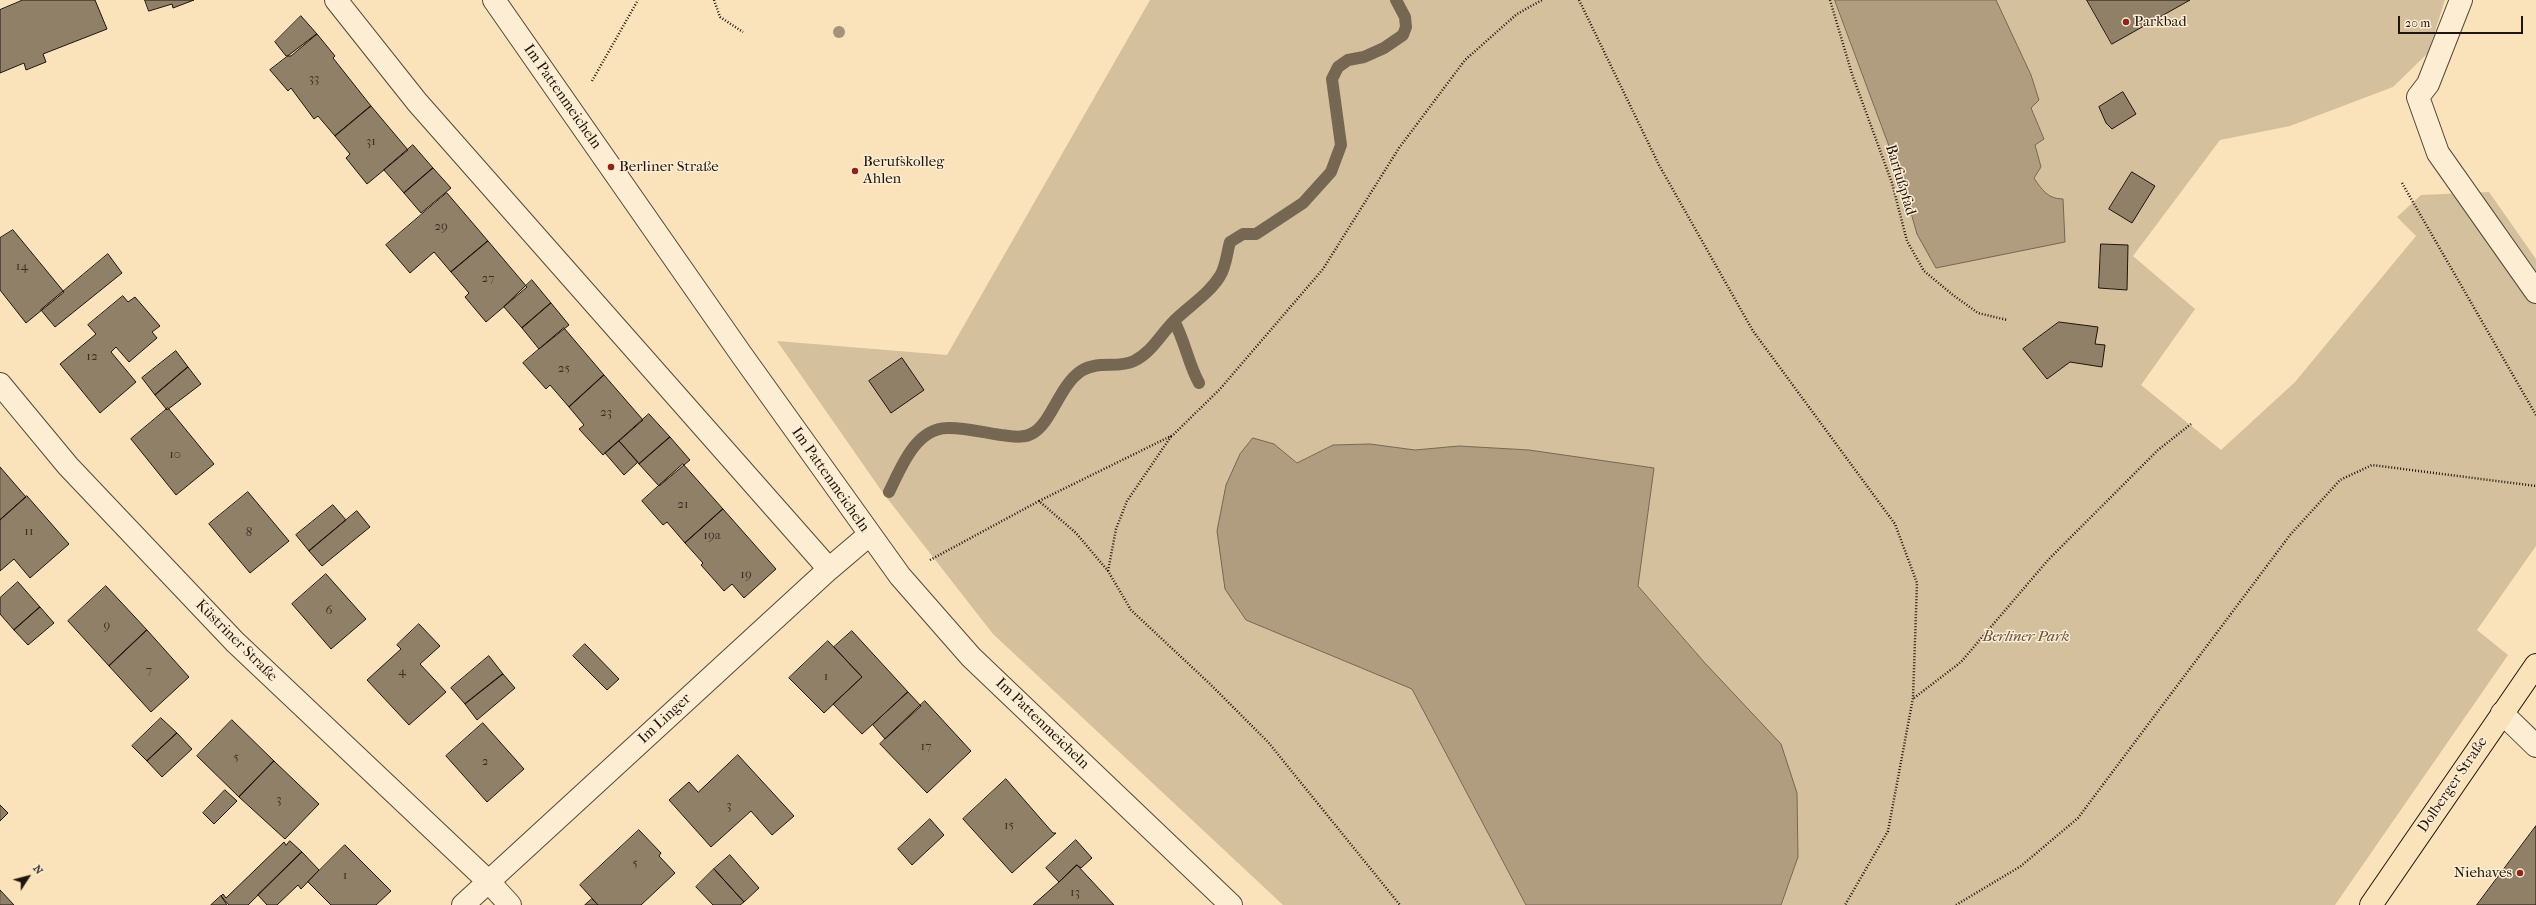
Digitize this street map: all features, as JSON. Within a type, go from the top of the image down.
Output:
[{"type":"main road","name":"Dolberger Straße","points":[[2371,905],[2536,665]]},
{"type":"street","points":[[336,0],[422,108],[829,569]]},
{"type":"street","name":"Im Pattenmeicheln","points":[[494,0],[869,535],[900,576],[971,657],[1231,905]]},
{"type":"street","points":[[2461,0],[2428,84],[2418,97],[2438,153],[2536,292]]},
{"type":"street","name":"Küstriner Straße","points":[[0,384],[68,466],[235,642],[489,882],[510,905]]},
{"type":"street","name":"Im Linger","points":[[463,905],[829,569],[869,535]]},
{"type":"street","points":[[2502,713],[2536,746]]},
{"type":"path","points":[[566,103],[591,82],[638,0]]},
{"type":"path","points":[[714,0],[720,18],[743,32]]},
{"type":"path","points":[[1108,571],[1116,529],[1126,501],[1173,435],[1220,389],[1324,269],[1398,148],[1465,60],[1517,14],[1542,0]]},
{"type":"path","points":[[1579,0],[1659,165],[1753,331],[1895,524],[1917,583],[1913,698],[1888,831],[1845,905]]},
{"type":"path","name":"Barfußpfad","points":[[1830,0],[1852,74],[1892,183],[1910,247],[1924,271],[1953,295],[1978,313],[2007,320]]},
{"type":"path","points":[[2402,183],[2536,415]]},
{"type":"path","points":[[1913,698],[1961,662],[2048,560],[2158,450],[2191,424]]},
{"type":"path","points":[[900,576],[1039,501],[1173,435]]},
{"type":"path","points":[[1956,905],[2021,866],[2078,818],[2290,535],[2340,480],[2372,465],[2536,486]]},
{"type":"path","points":[[1039,501],[1076,533],[1108,571],[1131,610],[1210,684],[1268,742],[1400,905]]},
{"type":"green space","name":"Berliner Park","points":[[1150,0],[1835,0],[1902,181],[1917,234],[2053,199],[2043,191],[2034,178],[2041,167],[2035,145],[2044,138],[2031,108],[2039,99],[2031,75],[1996,0],[2087,0],[2112,44],[2190,0],[2445,0],[2428,53],[2393,87],[2290,126],[2220,140],[2133,256],[2195,309],[2141,385],[2221,450],[2295,382],[2416,236],[2397,217],[2421,195],[2489,192],[2536,259],[2536,546],[2477,630],[2508,655],[2335,905],[1781,905],[1798,857],[1797,793],[1704,662],[1638,586],[1654,468],[1529,450],[1459,446],[1415,450],[1370,444],[1333,445],[1297,463],[1274,444],[1246,620],[1412,689],[1526,905],[1283,905],[993,634],[883,493],[777,341],[947,355]]},
{"type":"shaded area","points":[[1835,0],[1996,0],[2031,75],[2039,100],[2031,108],[2044,139],[2035,145],[2041,167],[2034,178],[2049,196],[2063,199],[2065,242],[1936,268],[1917,234],[1902,181]]},
{"type":"shaded area","points":[[1253,438],[1274,444],[1297,463],[1333,445],[1370,444],[1415,450],[1459,446],[1529,450],[1654,468],[1638,586],[1704,662],[1781,744],[1797,793],[1798,857],[1781,905],[1526,905],[1412,689],[1246,620],[1225,589],[1217,531],[1226,485],[1240,454]]},
{"type":"building","points":[[23,0],[95,0],[107,29],[43,54],[46,62],[26,70],[24,63],[0,73],[0,10]]},
{"type":"building","points":[[145,0],[194,0],[173,8],[172,4],[149,11]]},
{"type":"building","name":"Parkbad","points":[[2087,0],[2190,0],[2112,44]]},
{"type":"building","points":[[301,16],[317,34],[291,56],[286,56],[275,42]]},
{"type":"building","points":[[317,34],[335,56],[333,58],[371,106],[335,136],[318,116],[314,119],[291,88],[288,91],[270,70]]},
{"type":"building","points":[[2123,92],[2136,114],[2112,129],[2106,123],[2099,107]]},
{"type":"building","points":[[371,106],[408,150],[367,184],[346,158],[350,154],[335,136]]},
{"type":"building","points":[[413,145],[433,168],[404,193],[384,170]]},
{"type":"building","points":[[433,168],[451,188],[421,213],[404,193]]},
{"type":"building","points":[[2132,172],[2155,186],[2132,223],[2109,209]]},
{"type":"building","points":[[447,193],[488,241],[451,272],[434,252],[410,273],[386,245]]},
{"type":"building","points":[[13,230],[64,292],[26,323],[0,290],[0,238]]},
{"type":"building","points":[[488,241],[527,287],[486,322],[465,297],[469,293],[451,272]]},
{"type":"building","points":[[2101,244],[2128,245],[2127,290],[2099,288]]},
{"type":"building","points":[[108,254],[122,273],[55,327],[41,310]]},
{"type":"building","points":[[532,280],[551,303],[522,328],[504,307]]},
{"type":"building","points":[[123,296],[128,302],[135,297],[160,326],[152,332],[157,338],[129,362],[116,347],[111,352],[136,382],[100,413],[60,364],[96,334],[88,325]]},
{"type":"building","points":[[551,303],[569,325],[539,349],[522,328]]},
{"type":"building","points":[[2059,322],[2098,327],[2095,344],[2105,345],[2102,367],[2070,362],[2047,379],[2023,349]]},
{"type":"building","points":[[564,328],[604,375],[569,407],[550,385],[546,389],[523,363]]},
{"type":"building","points":[[176,351],[188,367],[155,395],[142,378]]},
{"type":"building","points":[[902,358],[924,390],[891,413],[869,381]]},
{"type":"building","points":[[188,367],[201,384],[167,410],[155,395]]},
{"type":"building","points":[[604,375],[643,420],[603,455],[579,429],[584,425],[569,407]]},
{"type":"building","points":[[168,408],[214,464],[176,495],[131,439]]},
{"type":"building","points":[[649,414],[670,437],[639,464],[619,441]]},
{"type":"building","points":[[670,437],[690,460],[659,486],[639,464]]},
{"type":"building","points":[[619,441],[638,462],[624,475],[605,453]]},
{"type":"building","points":[[683,464],[723,509],[685,543],[667,522],[663,525],[642,501]]},
{"type":"building","points":[[0,467],[26,497],[0,520]]},
{"type":"building","points":[[248,492],[289,541],[250,573],[209,524]]},
{"type":"building","points":[[27,496],[69,544],[30,578],[14,559],[0,571],[0,520]]},
{"type":"building","points":[[333,505],[346,520],[309,551],[296,535]]},
{"type":"building","points":[[723,509],[776,569],[744,598],[732,584],[724,591],[701,565],[703,563],[685,543]]},
{"type":"building","points":[[357,511],[370,527],[322,566],[309,551]]},
{"type":"building","points":[[326,574],[366,619],[331,649],[292,604]]},
{"type":"building","points":[[18,582],[40,607],[14,630],[0,614],[0,598]]},
{"type":"building","points":[[106,586],[147,630],[109,666],[68,621]]},
{"type":"building","points":[[40,607],[54,623],[28,645],[14,630]]},
{"type":"building","points":[[419,624],[440,646],[420,664],[446,692],[409,725],[367,680],[401,649],[397,645]]},
{"type":"building","points":[[147,630],[189,677],[151,712],[109,666]]},
{"type":"building","points":[[852,631],[908,692],[862,734],[833,704],[862,677],[834,647]]},
{"type":"building","points":[[828,641],[862,677],[824,713],[789,678]]},
{"type":"building","points":[[585,644],[619,679],[607,690],[573,656]]},
{"type":"building","points":[[489,656],[503,674],[465,704],[451,688]]},
{"type":"building","points":[[503,674],[515,688],[477,720],[465,704]]},
{"type":"building","points":[[908,692],[921,706],[885,739],[873,725]]},
{"type":"building","points":[[925,701],[971,751],[927,793],[880,744]]},
{"type":"building","points":[[161,718],[177,733],[147,761],[132,746]]},
{"type":"building","points":[[232,720],[274,761],[239,797],[197,756]]},
{"type":"building","points":[[483,723],[524,769],[487,802],[446,756]]},
{"type":"building","points":[[177,733],[192,749],[162,777],[147,761]]},
{"type":"building","points":[[738,755],[794,816],[772,835],[751,811],[711,847],[669,800],[689,782],[698,792]]},
{"type":"building","points":[[274,761],[319,804],[285,839],[239,797]]},
{"type":"building","points":[[1006,779],[1053,833],[1056,833],[1012,873],[963,819]]},
{"type":"building","points":[[225,790],[237,801],[214,824],[203,813]]},
{"type":"building","points":[[0,805],[8,813],[0,821]]},
{"type":"building","points":[[930,819],[944,835],[912,865],[898,849]]},
{"type":"building","points":[[2536,826],[2536,905],[2477,905]]},
{"type":"building","points":[[639,830],[661,853],[659,856],[675,873],[641,905],[598,905],[580,885]]},
{"type":"building","points":[[1076,840],[1092,858],[1081,868],[1077,865],[1059,882],[1046,868]]},
{"type":"building","points":[[290,841],[302,852],[248,905],[229,905],[221,896],[223,894],[226,898],[284,842],[286,845]]},
{"type":"building","points":[[345,845],[391,891],[376,905],[331,905],[308,882]]},
{"type":"building","points":[[302,852],[319,870],[301,889],[298,885],[277,905],[267,905],[258,895]]},
{"type":"building","points":[[730,855],[759,888],[744,902],[714,869]]},
{"type":"building","points":[[1077,865],[1114,905],[1033,905],[1059,882]]},
{"type":"building","points":[[714,869],[744,902],[740,905],[713,905],[696,887]]},
{"type":"building","points":[[0,890],[14,905],[0,905]]},
{"type":"building","points":[[221,896],[227,905],[211,905]]},
{"type":"building","points":[[592,899],[598,905],[585,905]]},
{"type":"waterway","points":[[889,492],[910,451],[926,435],[936,430],[960,428],[1017,437],[1033,433],[1040,428],[1051,413],[1067,385],[1081,371],[1094,366],[1128,363],[1146,353],[1174,321],[1205,294],[1220,276],[1224,268],[1230,242],[1243,234],[1256,234],[1303,203],[1331,172],[1341,145],[1332,79],[1338,67],[1348,60],[1364,57],[1384,48],[1403,35],[1406,27],[1405,17],[1396,0]]},
{"type":"waterway","points":[[1174,321],[1199,383]]},
{"type":"place","name":"Parkbad","points":[[2126,22]]},
{"type":"place","name":"Berliner Straße","points":[[611,167]]},
{"type":"place","name":"Berufskolleg Ahlen","points":[[855,171]]},
{"type":"place","name":"Niehaves","points":[[2520,873]]}]
